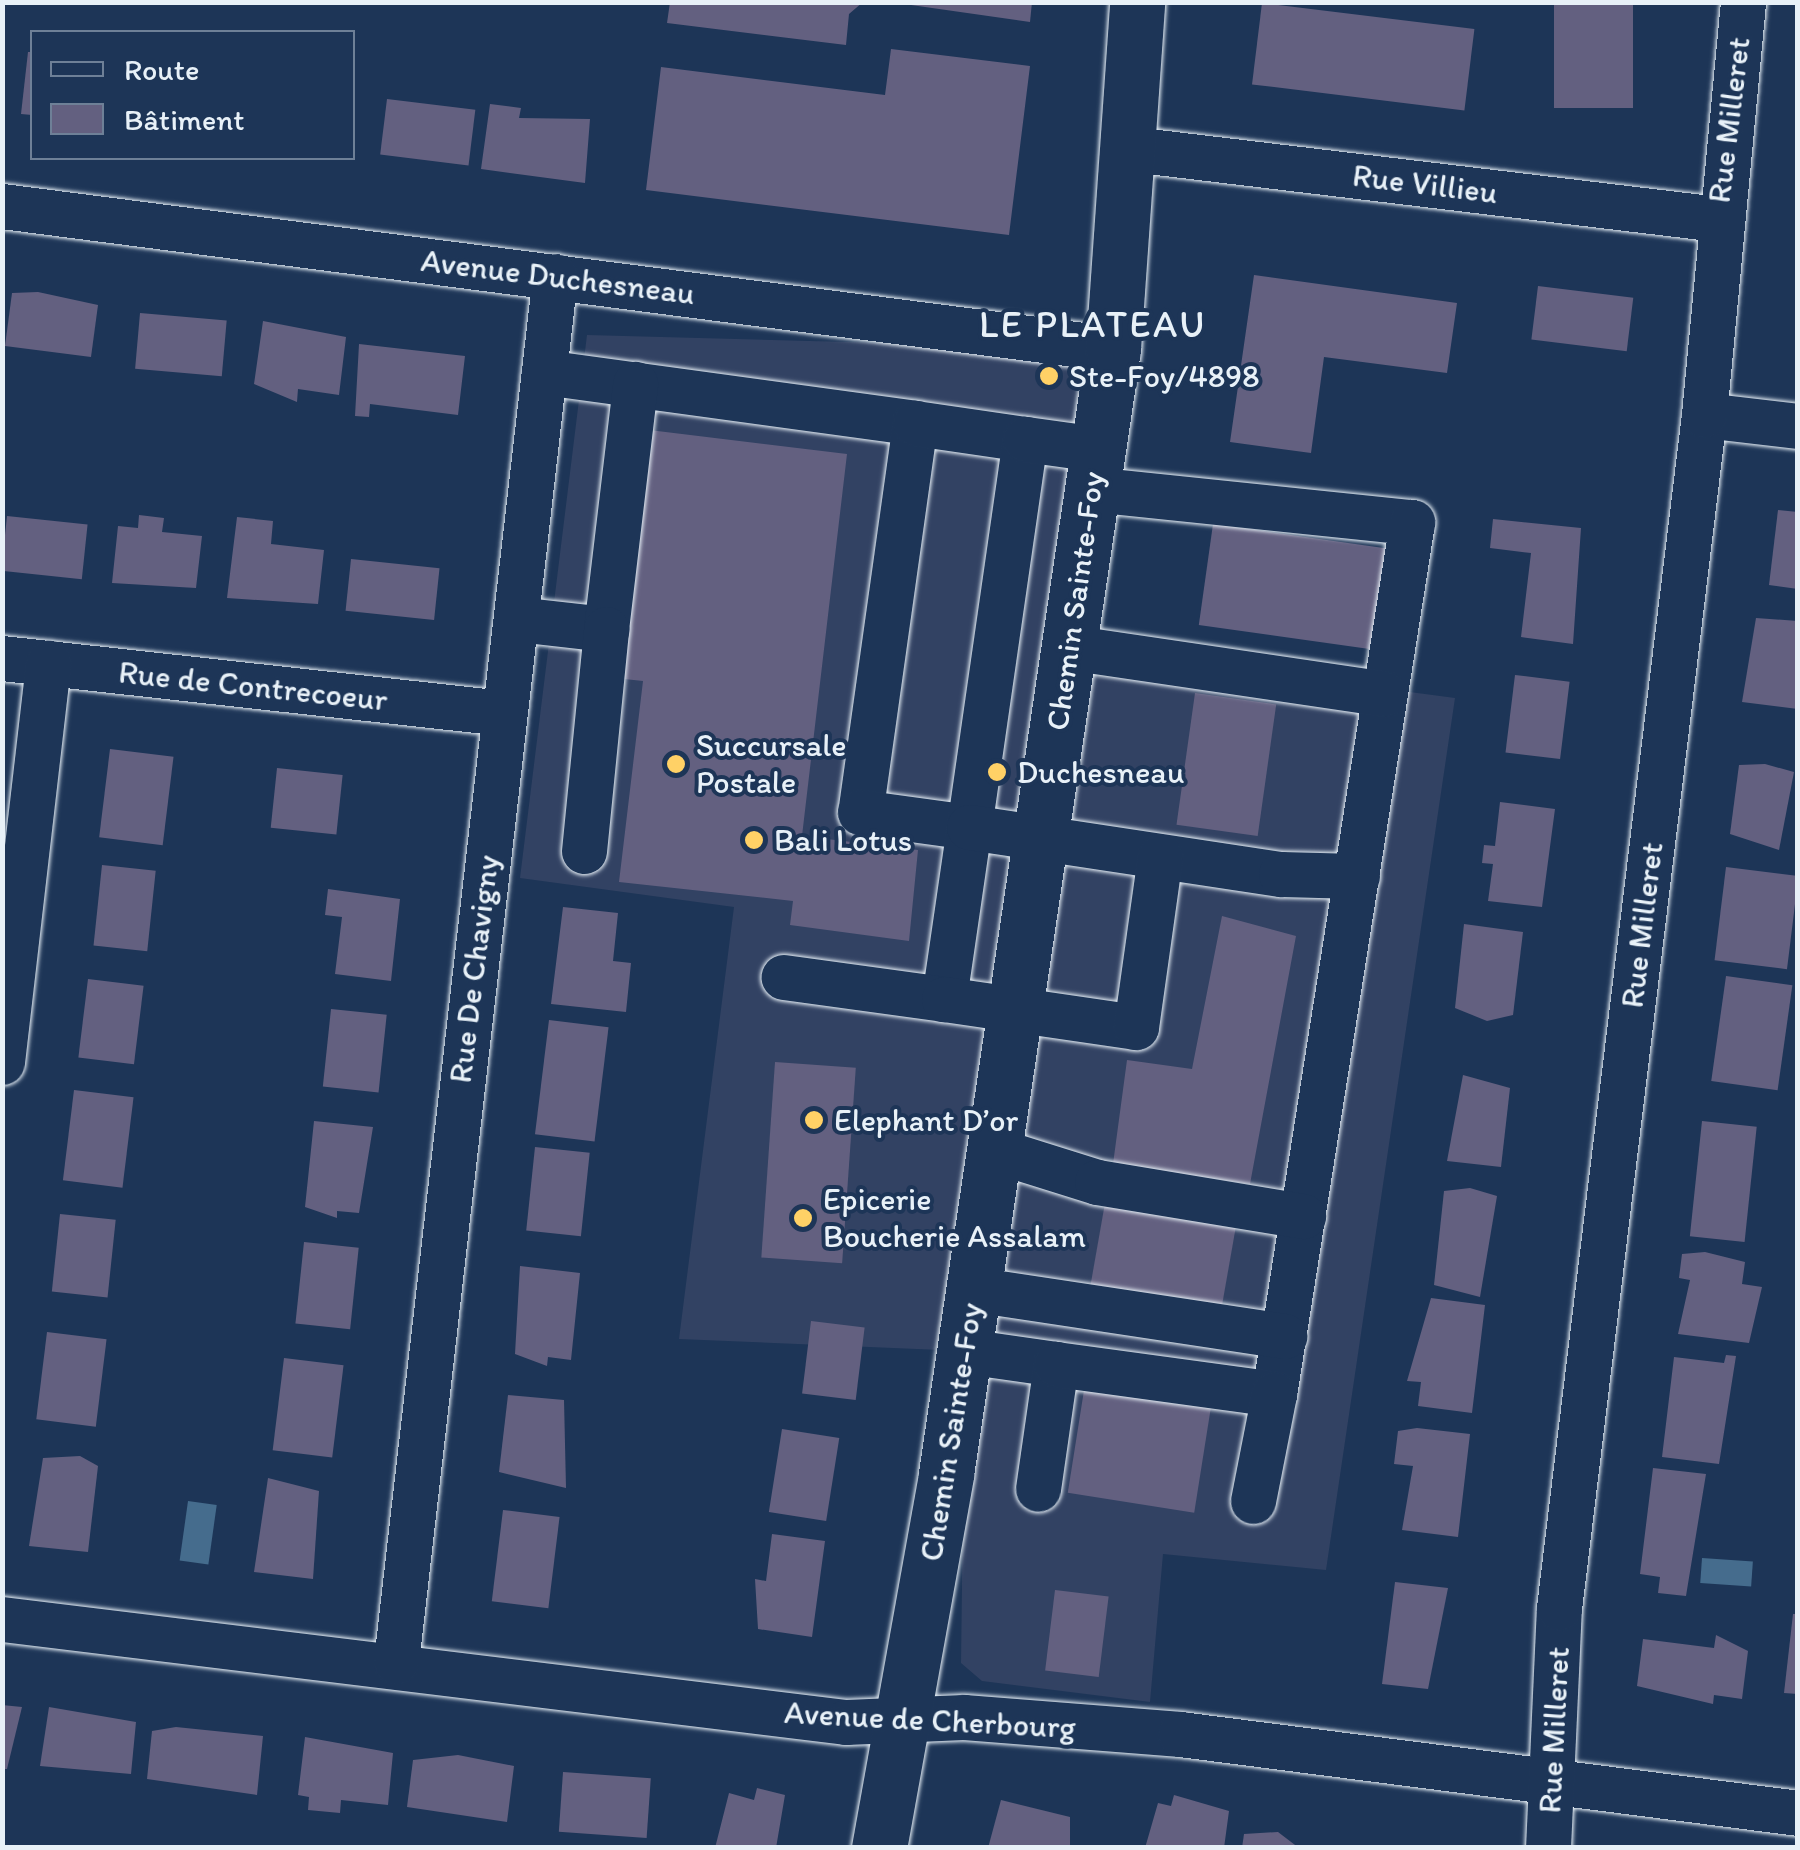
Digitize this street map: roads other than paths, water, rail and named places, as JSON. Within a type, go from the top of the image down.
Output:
[{"type":"main road","name":"Chemin Sainte-Foy","points":[[878,1848],[905,1717],[965,1351],[1114,349],[1132,148],[1138,2]]},
{"type":"street","name":"Rue Milleret","points":[[1548,1848],[1559,1608],[1704,415],[1718,219],[1743,2]]},
{"type":"street","name":"Rue Villieu","points":[[1132,148],[1718,219]]},
{"type":"street","name":"Avenue Duchesneau","points":[[2,206],[1114,349]]},
{"type":"street","name":"Rue De Chavigny","points":[[396,1662],[555,276]]},
{"type":"street","points":[[544,372],[1025,438],[1094,469],[1412,522],[1284,1336],[1253,1500]]},
{"type":"street","points":[[584,851],[635,384]]},
{"type":"street","points":[[1704,415],[1798,426]]},
{"type":"street","points":[[915,422],[860,812],[1160,857],[1356,876]]},
{"type":"street","points":[[944,999],[1025,438]]},
{"type":"street","points":[[517,619],[606,629]]},
{"type":"street","points":[[1068,647],[1385,694]]},
{"type":"street","name":"Rue de Contrecoeur","points":[[2,658],[504,713]]},
{"type":"street","points":[[2,1062],[48,663]]},
{"type":"street","points":[[784,977],[1136,1027],[1160,857]]},
{"type":"street","points":[[995,1150],[1097,1182],[1302,1216]]},
{"type":"street","points":[[974,1289],[1284,1336]]},
{"type":"street","points":[[965,1351],[1274,1394]]},
{"type":"street","points":[[1038,1490],[1056,1364]]},
{"type":"street","name":"Avenue de Cherbourg","points":[[2,1619],[396,1662],[826,1720],[905,1717],[1180,1734],[1552,1785],[1798,1813]]},
{"type":"place","name":"Ste-Foy/4898","points":[[1049,376]]},
{"type":"place","name":"Succursale Postale","points":[[676,764]]},
{"type":"place","name":"Duchesneau","points":[[997,772]]},
{"type":"place","name":"Bali Lotus","points":[[754,840]]},
{"type":"place","name":"Elephant D’or","points":[[814,1120]]},
{"type":"place","name":"Epicerie Boucherie Assalam","points":[[803,1218]]},
{"type":"district","name":"LE PLATEAU","points":[[1093,325]]}]
